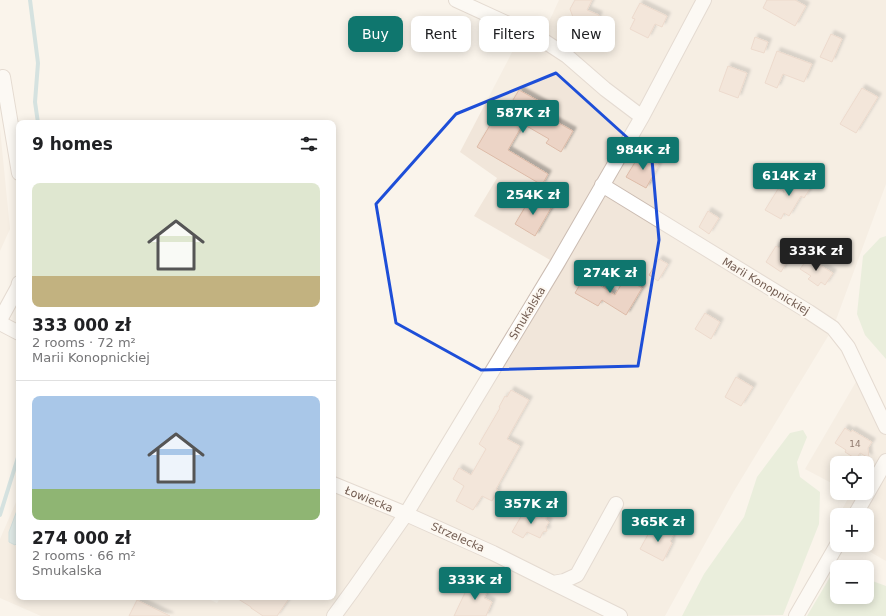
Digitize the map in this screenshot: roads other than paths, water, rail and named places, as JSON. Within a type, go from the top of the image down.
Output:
[{"type":"street","points":[[456,0],[541,39],[554,47],[642,117]]},
{"type":"street","name":"Smukalska","points":[[334,616],[406,514],[557,264],[642,117],[704,0]]},
{"type":"street","points":[[3,77],[16,155]]},
{"type":"street","name":"Marii Konopnickiej","points":[[602,185],[833,328],[848,347],[886,427]]},
{"type":"street","points":[[0,320],[16,291]]},
{"type":"street","points":[[0,324],[16,332]]},
{"type":"street","points":[[859,508],[886,461]]},
{"type":"street","name":"Łowiecka","points":[[336,485],[406,514]]},
{"type":"street","points":[[553,583],[564,581],[577,575],[616,504]]},
{"type":"street","name":"Strzelecka","points":[[406,514],[493,553],[620,616]]},
{"type":"street","points":[[796,616],[833,552]]},
{"type":"water","points":[[16,513],[15,545],[9,542],[9,532]]},
{"type":"waterway","points":[[30,0],[38,63],[35,102],[38,120]]},
{"type":"waterway","points":[[0,515],[16,464]]}]
